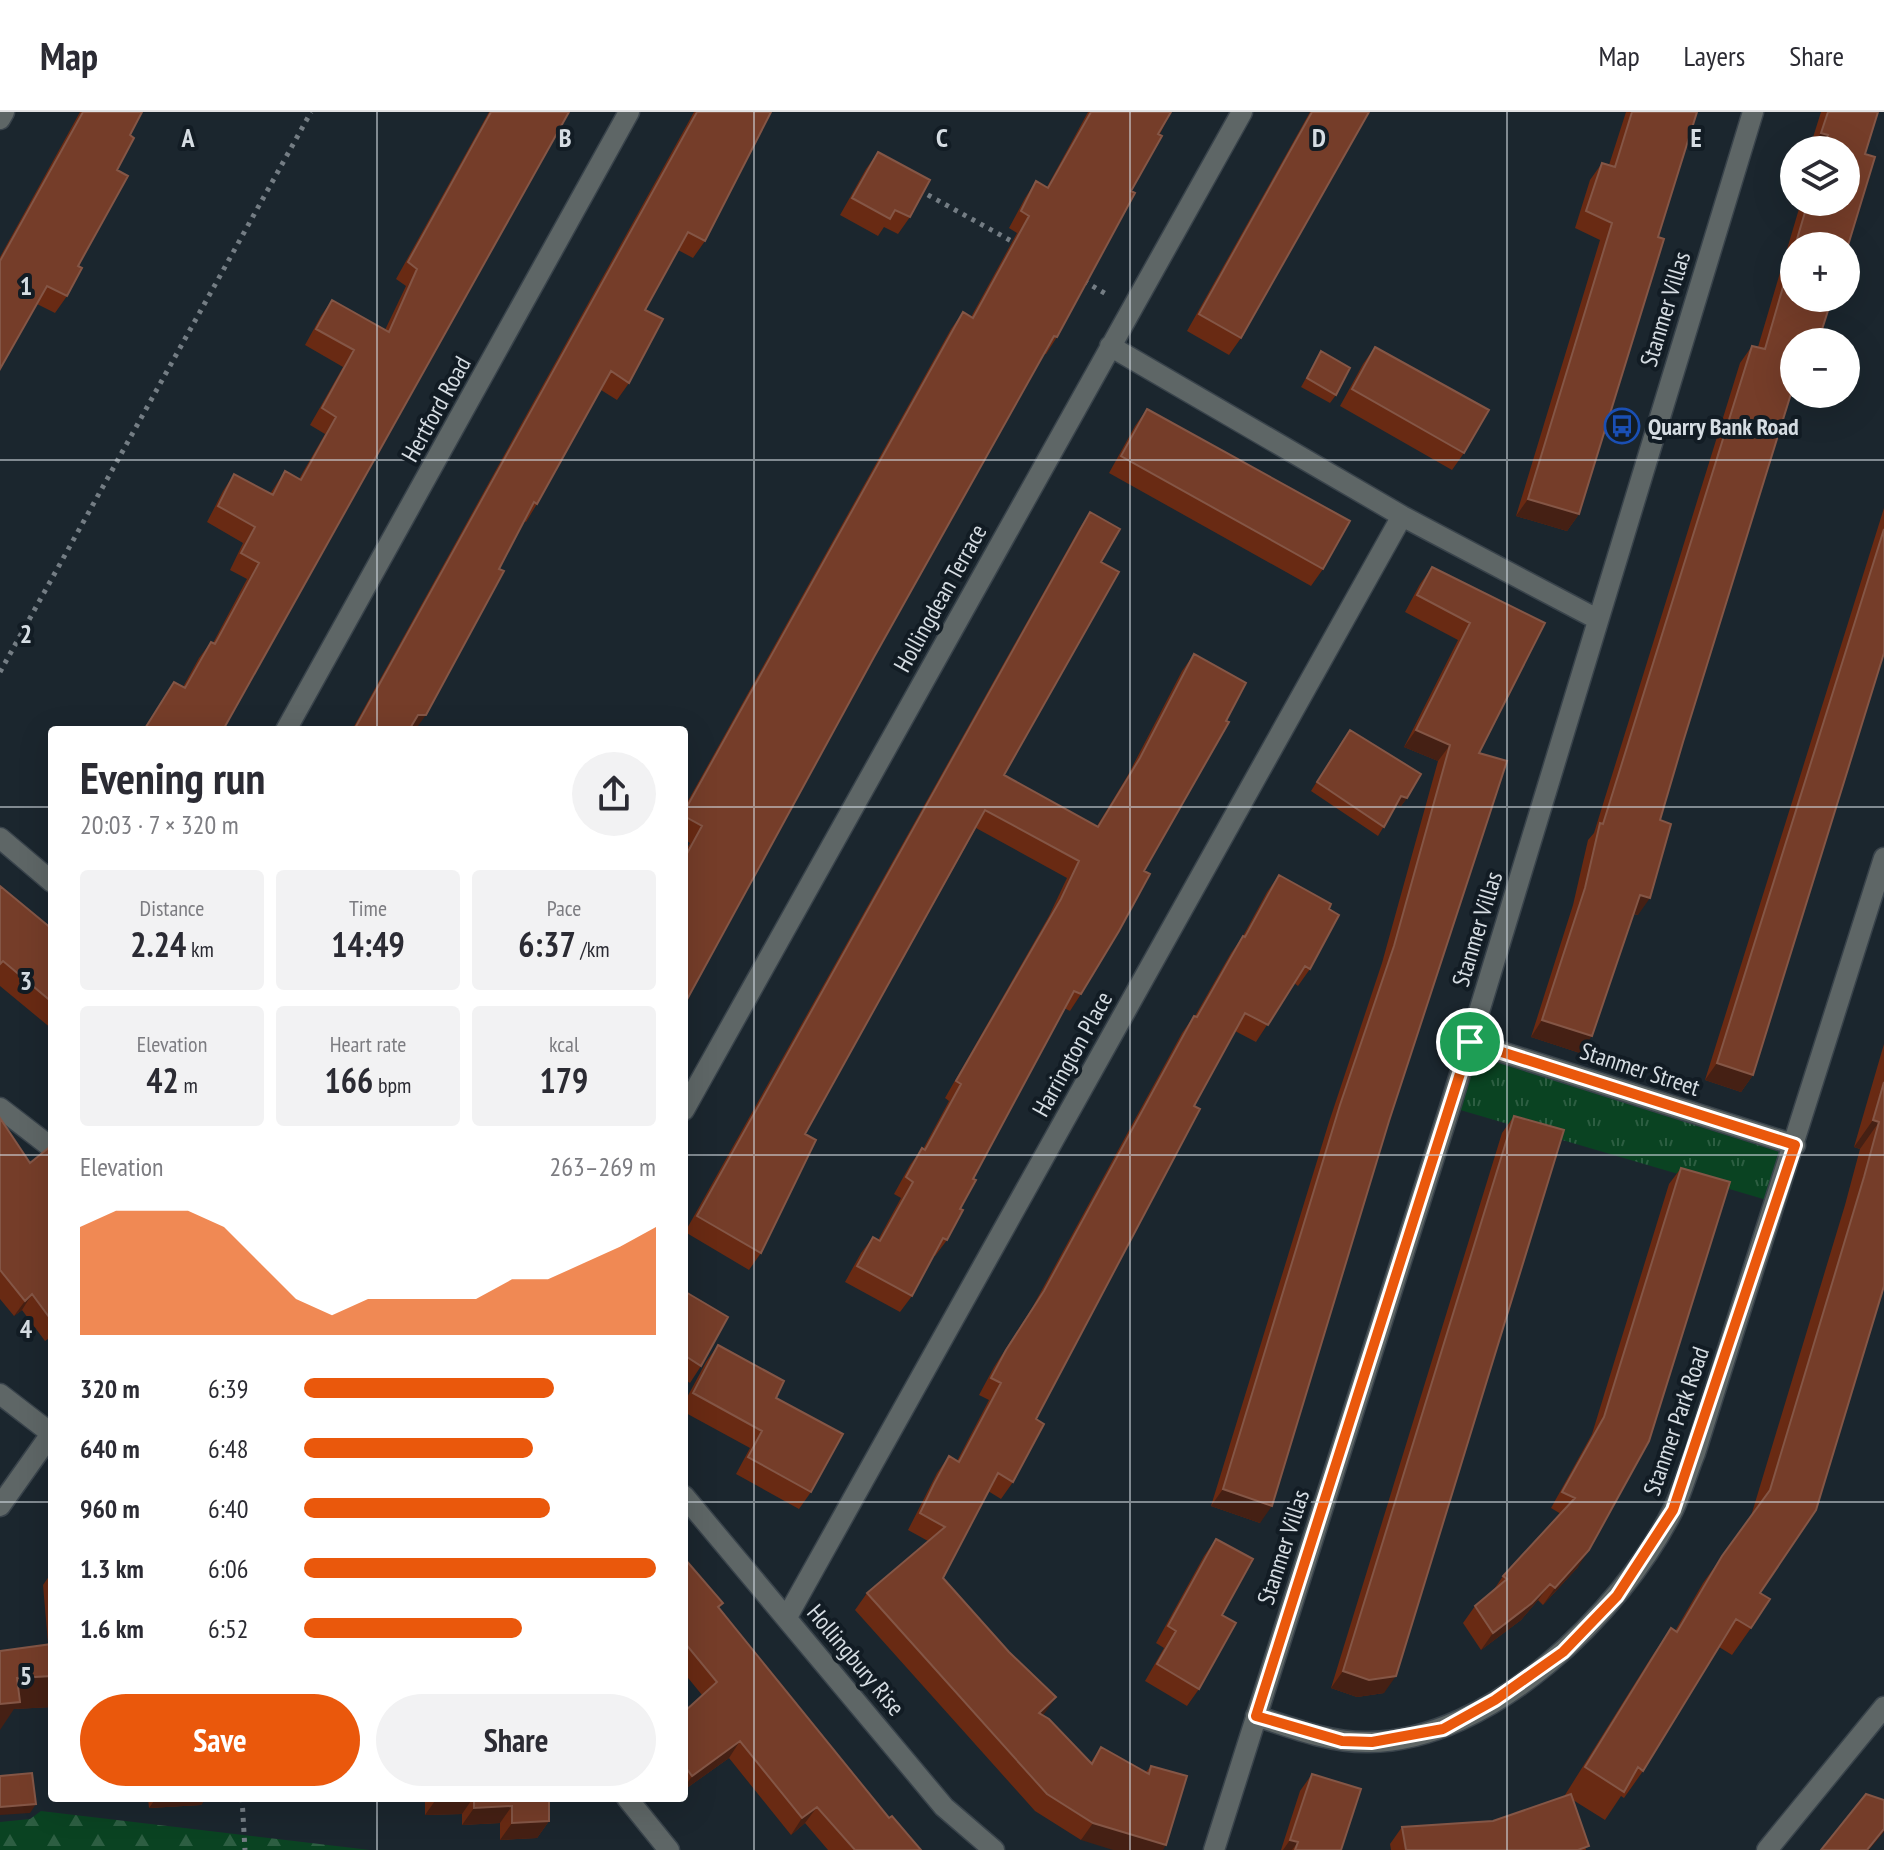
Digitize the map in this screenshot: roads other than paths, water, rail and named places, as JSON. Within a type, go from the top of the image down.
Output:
[{"type":"street","points":[[0,119],[4,112]]},
{"type":"street","name":"Hertford Road","points":[[288,726],[629,112]]},
{"type":"street","name":"Hollingdean Terrace","points":[[688,1103],[1242,112]]},
{"type":"street","name":"Stanmer Villas","points":[[1214,1850],[1470,1042],[1753,112]]},
{"type":"street","points":[[1110,346],[1402,516],[1597,619]]},
{"type":"street","name":"Harrington Place","points":[[787,1617],[1402,516]]},
{"type":"street","points":[[0,838],[48,879]]},
{"type":"street","name":"Stanmer Park Road","points":[[1256,1716],[1342,1741],[1372,1742],[1443,1729],[1495,1700],[1563,1652],[1617,1596],[1673,1510],[1795,1145],[1884,858]]},
{"type":"street","name":"Stanmer Street","points":[[1470,1042],[1795,1145]]},
{"type":"street","points":[[0,1108],[48,1145]]},
{"type":"street","points":[[0,1394],[48,1431]]},
{"type":"street","points":[[0,1506],[48,1440]]},
{"type":"street","name":"Hollingbury Rise","points":[[688,1501],[944,1807],[994,1850]]},
{"type":"street","points":[[1767,1850],[1884,1707]]},
{"type":"street","points":[[630,1802],[669,1850]]},
{"type":"place","name":"Quarry Bank Road","points":[[1622,426]]}]
